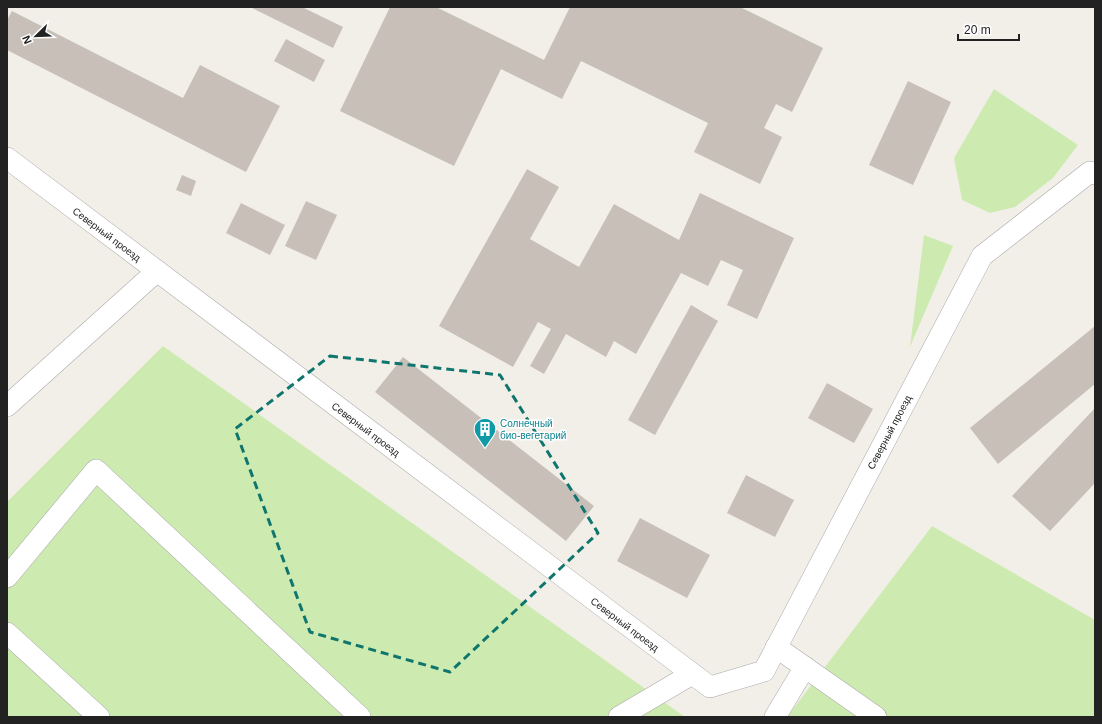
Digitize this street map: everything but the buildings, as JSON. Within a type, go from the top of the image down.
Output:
[{"type":"street","name":"Северный проезд","points":[[7,158],[710,687],[764,671],[982,256],[1090,172],[1095,174]]},
{"type":"street","points":[[7,406],[157,271]]},
{"type":"street","points":[[7,577],[96,470],[360,717]]},
{"type":"street","points":[[7,633],[99,717]]},
{"type":"street","points":[[776,648],[876,717]]},
{"type":"street","points":[[775,717],[805,667]]},
{"type":"street","points":[[619,717],[692,674]]},
{"type":"highlighted area","points":[[330,356],[500,375],[598,533],[450,672],[310,632],[235,429]]},
{"type":"green space","points":[[994,89],[1078,145],[1053,178],[1015,207],[990,213],[962,200],[954,158]]},
{"type":"green space","points":[[924,235],[953,246],[910,347]]},
{"type":"green space","points":[[163,346],[685,717],[7,717],[7,502]]},
{"type":"green space","points":[[932,526],[1095,620],[1095,717],[787,717]]},
{"type":"place","name":"Солнечный био-вегетарий","points":[[485,448]]}]
